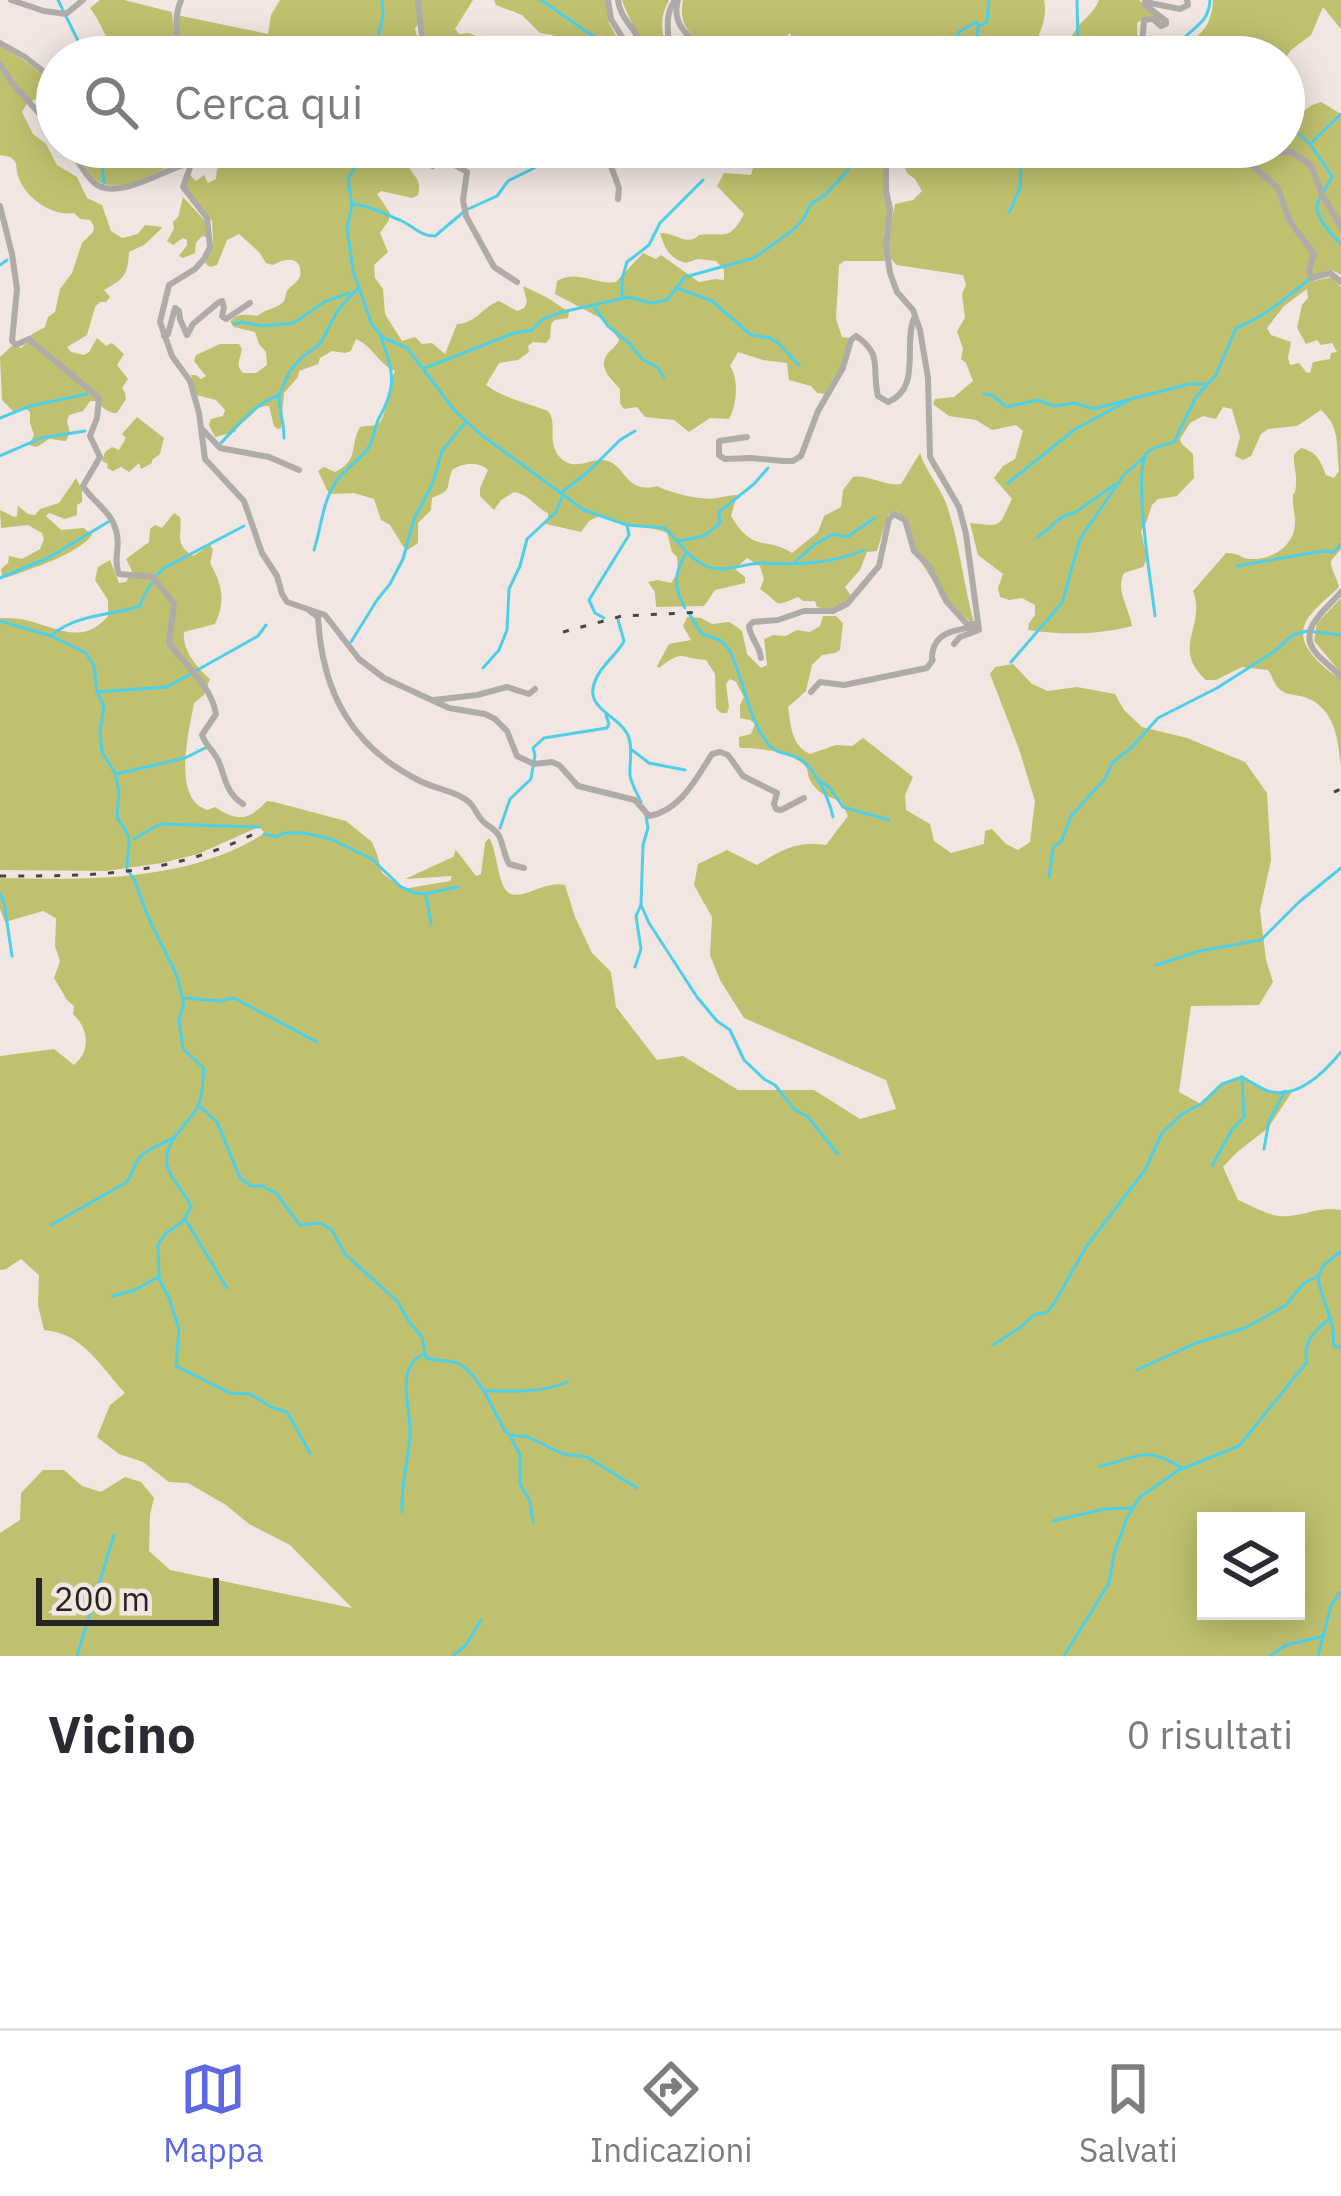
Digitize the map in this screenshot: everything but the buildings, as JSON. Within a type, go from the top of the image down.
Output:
[{"type":"street","points":[[11,0],[66,14],[83,0]]},
{"type":"street","points":[[176,36],[175,14],[181,0]]},
{"type":"street","points":[[418,0],[422,36]]},
{"type":"street","points":[[608,0],[611,19],[621,36]]},
{"type":"street","points":[[618,0],[620,13],[638,36]]},
{"type":"street","points":[[669,36],[666,18],[676,0]]},
{"type":"street","points":[[676,0],[677,22],[688,36]]},
{"type":"street","points":[[1143,36],[1144,20],[1166,24],[1145,2],[1180,9],[1187,0]]},
{"type":"street","points":[[0,44],[36,66]]},
{"type":"street","points":[[0,64],[36,110]]},
{"type":"street","points":[[1305,162],[1312,167],[1341,227]]},
{"type":"street","points":[[84,168],[103,187],[129,185],[175,168]]},
{"type":"street","points":[[189,168],[183,187],[207,218],[210,247],[195,269],[166,289],[159,319],[164,336],[190,381],[204,432],[220,448],[269,457],[299,470]]},
{"type":"street","points":[[460,168],[467,172],[464,209],[480,243],[494,267],[517,282]]},
{"type":"street","points":[[612,168],[618,199]]},
{"type":"street","points":[[886,168],[890,273],[897,292],[915,315],[926,358],[930,458],[959,507],[967,534],[977,631],[954,644]]},
{"type":"street","points":[[1255,168],[1278,188],[1289,220],[1314,254],[1312,278],[1330,273],[1341,281]]},
{"type":"street","points":[[0,206],[17,289],[12,341],[16,345],[29,339],[99,398],[90,436],[100,458],[83,486],[112,520],[119,574],[154,577],[174,604],[169,643],[203,682],[215,704],[216,714],[203,740],[217,758],[229,793],[243,804]]},
{"type":"street","points":[[164,336],[175,308],[187,335],[219,302],[226,320],[250,303]]},
{"type":"street","points":[[747,437],[719,441],[718,454],[725,459],[783,461],[800,456],[856,336],[876,356],[878,395],[888,402],[901,396],[908,381],[909,334],[915,315]]},
{"type":"street","points":[[200,421],[205,459],[244,502],[282,594],[287,602],[318,617],[337,700],[363,742],[393,766],[470,802],[483,822],[496,830],[509,864],[524,868]]},
{"type":"street","points":[[761,658],[749,632],[753,622],[847,604],[879,566],[894,514],[905,520],[914,551],[928,566],[946,601],[967,624],[977,624]]},
{"type":"street","points":[[1341,592],[1313,622],[1310,635],[1313,649],[1341,677]]},
{"type":"street","points":[[307,610],[325,615],[370,669],[449,708],[495,719],[507,731],[517,756],[526,762],[559,765],[578,786],[635,800],[649,816],[667,811],[681,799],[712,754],[721,752],[728,754],[743,776],[777,793],[774,807],[778,810],[804,798]]},
{"type":"street","points":[[811,692],[820,682],[844,686],[927,668],[941,636],[977,624]]},
{"type":"street","points":[[430,700],[507,687],[530,694],[535,689]]},
{"type":"green space","points":[[100,0],[124,0],[172,12],[174,36],[106,36],[90,8]]},
{"type":"green space","points":[[280,0],[473,0],[455,29],[476,36],[423,36],[421,23],[415,28],[417,36],[176,36],[177,15],[268,34]]},
{"type":"green space","points":[[494,0],[606,0],[616,36],[540,33],[522,15]]},
{"type":"green space","points":[[622,0],[669,0],[663,36],[639,36]]},
{"type":"green space","points":[[683,0],[1044,0],[1045,7],[1038,36],[693,36],[682,10]]},
{"type":"green space","points":[[1099,0],[1139,0],[1163,22],[1146,17],[1137,23],[1137,36],[1072,36]]},
{"type":"green space","points":[[1213,0],[1341,0],[1341,29],[1323,7],[1305,40],[1196,36]]},
{"type":"green space","points":[[0,46],[36,70],[36,99],[22,112],[36,136],[36,168],[62,168],[77,177],[87,198],[102,205],[111,231],[122,238],[138,234],[145,225],[163,227],[129,252],[126,271],[104,290],[110,297],[95,307],[87,335],[67,347],[84,355],[97,338],[106,346],[112,343],[124,354],[117,365],[128,379],[122,388],[126,399],[117,413],[90,401],[83,411],[69,415],[66,441],[49,439],[36,447],[29,445],[34,435],[30,412],[13,411],[2,400],[0,357],[12,346],[21,348],[33,338],[29,336],[45,327],[94,226],[74,213],[41,204],[22,184],[15,161],[0,155]]},
{"type":"green space","points":[[1321,102],[1341,114],[1341,275],[1325,271],[1314,281],[1332,277],[1341,287],[1341,549],[1331,561],[1339,587],[1311,614],[1303,633],[1308,649],[1341,680],[1341,767],[1334,727],[1317,703],[1281,691],[1268,670],[1242,667],[1206,680],[1196,668],[1190,647],[1196,615],[1193,591],[1226,553],[1262,558],[1282,549],[1291,537],[1294,454],[1301,448],[1317,457],[1326,475],[1334,478],[1339,471],[1336,438],[1327,417],[1321,410],[1297,426],[1268,429],[1251,456],[1243,460],[1235,456],[1240,437],[1232,409],[1223,407],[1216,419],[1203,416],[1190,423],[1180,439],[1193,454],[1194,478],[1177,496],[1158,499],[1152,505],[1141,531],[1147,559],[1143,567],[1124,573],[1122,580],[1132,626],[1080,633],[1028,630],[1035,605],[1022,598],[1000,597],[1003,574],[978,555],[970,523],[995,525],[1004,515],[1012,499],[994,478],[1015,459],[1023,431],[1016,425],[992,430],[976,420],[949,416],[933,404],[935,399],[954,397],[973,381],[961,359],[957,331],[965,318],[962,294],[966,285],[963,275],[897,265],[890,258],[888,235],[895,204],[913,200],[922,191],[905,168],[1305,168],[1305,110]],"holes":[[[1307,289],[1308,298],[1297,328],[1306,344],[1332,343],[1337,352],[1330,359],[1313,362],[1310,373],[1299,363],[1290,365],[1291,342],[1271,335],[1267,328],[1284,306]]]},
{"type":"green space","points":[[87,168],[165,168],[121,185],[108,185]]},
{"type":"green space","points":[[410,168],[418,180],[418,195],[377,194],[390,213],[380,233],[388,252],[374,265],[375,278],[383,289],[385,314],[402,341],[415,337],[445,354],[457,324],[470,321],[499,301],[517,311],[524,308],[523,286],[546,297],[569,312],[568,318],[551,324],[546,343],[533,342],[518,360],[499,363],[486,385],[548,411],[555,449],[569,463],[610,462],[637,486],[657,486],[687,496],[737,495],[731,516],[753,540],[792,553],[818,532],[824,516],[841,507],[843,490],[853,477],[901,484],[920,453],[949,512],[974,623],[931,577],[907,523],[896,511],[888,515],[877,551],[867,552],[860,570],[845,587],[852,597],[827,608],[798,597],[778,603],[760,589],[764,579],[760,566],[747,558],[735,569],[745,583],[715,590],[704,606],[656,607],[655,592],[648,582],[671,583],[678,572],[667,533],[601,515],[581,532],[542,523],[548,520],[548,513],[514,492],[494,510],[480,496],[488,470],[475,464],[452,470],[447,488],[432,498],[431,510],[418,523],[418,543],[406,551],[390,525],[381,520],[374,499],[354,493],[329,494],[318,471],[324,467],[335,472],[343,467],[360,427],[378,424],[384,413],[395,371],[356,339],[351,351],[332,351],[318,364],[299,371],[284,393],[281,428],[274,426],[269,406],[265,406],[235,432],[215,437],[211,419],[223,416],[225,410],[216,400],[196,395],[191,375],[206,376],[194,361],[196,355],[220,344],[239,344],[243,373],[256,373],[267,365],[255,332],[230,322],[281,304],[300,269],[292,260],[266,263],[239,234],[227,240],[217,265],[205,263],[213,242],[212,221],[185,185],[189,174],[196,181],[204,175],[208,183],[216,179],[217,169]]},
{"type":"green space","points":[[753,168],[886,168],[885,261],[839,265],[836,319],[842,337],[850,338],[842,366],[826,394],[817,393],[811,386],[789,380],[787,363],[738,352],[730,366],[736,392],[729,419],[710,418],[689,432],[674,420],[645,417],[637,407],[624,409],[620,389],[604,362],[619,340],[606,321],[555,294],[557,281],[572,277],[616,282],[643,253],[656,259],[661,255],[699,282],[724,280],[724,270],[716,261],[686,263],[675,258],[660,233],[690,240],[734,229],[744,214],[717,186],[724,173],[751,175]]},
{"type":"green space","points":[[183,197],[205,221],[209,238],[202,236],[195,253],[183,258],[179,256],[187,240],[173,245],[167,241]]},
{"type":"green space","points":[[137,417],[164,438],[160,454],[141,469],[139,463],[129,472],[107,468],[102,461],[105,452],[112,447],[119,450],[126,438],[122,434]]},
{"type":"green space","points":[[76,478],[82,490],[77,515],[65,519],[46,516],[61,530],[84,528],[92,535],[52,561],[2,576],[9,556],[22,559],[40,549],[44,539],[28,525],[1,528],[0,510],[14,517],[18,506],[35,515],[59,503]]},
{"type":"green space","points":[[174,513],[180,517],[181,543],[187,551],[193,556],[210,545],[210,563],[221,593],[215,624],[184,632],[188,652],[210,679],[204,695],[194,703],[186,747],[186,779],[197,804],[243,817],[267,801],[346,821],[372,842],[382,873],[403,889],[450,881],[452,876],[405,879],[453,857],[456,850],[476,876],[481,874],[489,838],[509,893],[565,885],[592,953],[611,972],[616,1007],[657,1060],[683,1056],[738,1090],[814,1090],[860,1119],[896,1109],[886,1080],[744,1018],[710,955],[712,917],[694,885],[698,864],[727,850],[757,865],[789,848],[826,845],[848,816],[841,801],[819,791],[802,763],[777,752],[739,746],[739,737],[751,734],[755,724],[740,718],[744,697],[736,682],[730,679],[726,684],[729,707],[721,713],[716,708],[715,674],[706,660],[678,656],[657,666],[669,644],[691,640],[683,626],[687,617],[737,627],[747,654],[761,668],[767,665],[764,639],[797,630],[810,632],[820,626],[823,616],[836,616],[843,623],[840,650],[822,655],[812,665],[806,691],[788,707],[795,740],[810,754],[836,745],[852,746],[863,738],[913,777],[905,795],[906,810],[930,824],[934,841],[951,853],[984,844],[985,831],[992,829],[1018,850],[1030,842],[1035,801],[990,674],[995,667],[1013,664],[1032,684],[1048,691],[1077,687],[1115,694],[1142,727],[1187,738],[1245,762],[1267,793],[1271,860],[1260,910],[1273,982],[1259,1005],[1191,1006],[1179,1092],[1201,1104],[1222,1084],[1242,1077],[1268,1091],[1292,1092],[1268,1128],[1223,1167],[1238,1200],[1263,1211],[1282,1216],[1341,1210],[1341,1656],[0,1656],[0,1533],[20,1520],[21,1493],[43,1470],[64,1470],[82,1486],[101,1492],[125,1477],[141,1482],[154,1498],[149,1551],[170,1570],[352,1608],[290,1545],[188,1483],[169,1482],[97,1437],[110,1405],[125,1393],[80,1344],[44,1330],[38,1305],[39,1275],[21,1259],[0,1270],[0,1056],[54,1049],[74,1065],[86,1040],[73,1014],[74,1006],[54,978],[60,961],[56,918],[43,911],[5,922],[0,878],[137,875],[203,861],[265,833],[259,827],[198,854],[106,871],[0,870],[0,618],[77,633],[98,626],[108,616],[108,600],[95,580],[98,567],[110,560],[119,583],[126,582],[132,571],[126,559],[149,542],[155,525],[162,528]]},
{"type":"green space","points":[[1341,598],[1341,673],[1314,641],[1317,623]]},
{"type":"waterway","points":[[58,0],[76,36]]},
{"type":"waterway","points":[[378,36],[382,0]]},
{"type":"waterway","points":[[541,0],[593,36]]},
{"type":"waterway","points":[[957,36],[976,22],[980,26],[987,22],[989,0]]},
{"type":"waterway","points":[[1077,0],[1078,36]]},
{"type":"waterway","points":[[1186,36],[1204,18],[1210,0]]},
{"type":"waterway","points":[[977,36],[978,27]]},
{"type":"waterway","points":[[1312,142],[1341,114]]},
{"type":"waterway","points":[[1305,140],[1332,176],[1317,211],[1341,244]]},
{"type":"waterway","points":[[102,168],[104,183]]},
{"type":"waterway","points":[[355,168],[348,179],[352,206],[347,227],[353,271],[372,325],[384,338],[407,348],[455,411],[480,434],[584,510],[627,525],[629,535],[589,600],[595,613],[604,618]]},
{"type":"waterway","points":[[353,204],[435,236],[466,210],[497,196],[508,181],[534,168]]},
{"type":"waterway","points":[[425,368],[532,330],[543,319],[562,312],[629,297],[651,303],[667,300],[685,277],[754,258],[789,233],[848,168]]},
{"type":"waterway","points":[[1009,213],[1020,188],[1021,168]]},
{"type":"waterway","points":[[622,296],[627,262],[649,245],[660,223],[703,180]]},
{"type":"waterway","points":[[0,265],[7,260]]},
{"type":"waterway","points":[[1155,616],[1142,505],[1147,453],[1174,442],[1196,397],[1216,375],[1236,328],[1312,277]]},
{"type":"waterway","points":[[221,443],[254,410],[279,395],[290,371],[320,344],[338,310],[359,287]]},
{"type":"waterway","points":[[677,288],[712,301],[751,335],[777,342],[799,365]]},
{"type":"waterway","points":[[234,324],[294,323],[324,302],[349,293]]},
{"type":"waterway","points":[[595,308],[664,377]]},
{"type":"waterway","points":[[314,550],[333,487],[370,445],[389,396],[391,369],[381,337]]},
{"type":"waterway","points":[[984,394],[1006,407],[1038,400],[1093,409],[1205,384]]},
{"type":"waterway","points":[[0,418],[87,394]]},
{"type":"waterway","points":[[279,395],[284,438]]},
{"type":"waterway","points":[[1008,483],[1074,430],[1129,400]]},
{"type":"waterway","points":[[351,642],[390,584],[442,451],[465,423]]},
{"type":"waterway","points":[[0,456],[41,438],[85,431]]},
{"type":"waterway","points":[[563,491],[635,431]]},
{"type":"waterway","points":[[1125,474],[1144,457]]},
{"type":"waterway","points":[[679,541],[704,536],[720,523],[719,512],[768,468]]},
{"type":"waterway","points":[[1011,662],[1062,603],[1080,539],[1123,476]]},
{"type":"waterway","points":[[1037,538],[1114,485]]},
{"type":"waterway","points":[[483,668],[499,650],[507,630],[509,589],[527,539],[556,512],[563,495]]},
{"type":"waterway","points":[[796,561],[833,534],[847,537],[875,518]]},
{"type":"waterway","points":[[0,578],[48,558],[108,522]]},
{"type":"waterway","points":[[627,525],[665,528],[695,559],[713,568],[814,562],[864,550]]},
{"type":"waterway","points":[[157,575],[244,526]]},
{"type":"waterway","points":[[1237,566],[1334,552],[1341,544]]},
{"type":"waterway","points":[[685,608],[677,581],[686,554]]},
{"type":"waterway","points":[[51,636],[82,619],[140,606],[152,583]]},
{"type":"waterway","points":[[690,615],[702,634],[728,648],[761,733],[772,748],[807,765],[822,786],[833,817]]},
{"type":"waterway","points":[[618,620],[624,641],[599,674],[594,698],[629,738],[630,776],[641,802]]},
{"type":"waterway","points":[[0,621],[51,636],[86,653],[94,666],[104,706],[102,752],[115,773],[117,818],[129,838],[127,869],[177,976],[184,1004],[179,1019],[183,1049],[204,1068],[200,1102],[167,1156],[169,1171],[191,1207],[158,1245],[159,1279],[179,1329],[176,1366],[230,1393],[250,1394],[287,1412],[310,1453]]},
{"type":"waterway","points":[[97,692],[167,687],[258,636],[266,625]]},
{"type":"waterway","points":[[1049,877],[1053,848],[1062,840],[1071,816],[1105,779],[1112,763],[1158,718],[1217,688],[1293,635],[1307,631],[1341,635]]},
{"type":"waterway","points":[[500,828],[510,799],[531,779],[533,748],[544,738],[607,728],[606,715]]},
{"type":"waterway","points":[[116,774],[185,758],[205,748]]},
{"type":"waterway","points":[[632,750],[649,763],[685,770]]},
{"type":"waterway","points":[[816,778],[843,807],[889,820]]},
{"type":"waterway","points":[[646,816],[641,905],[649,923],[697,997],[730,1030],[744,1060],[808,1117],[838,1154]]},
{"type":"waterway","points":[[134,839],[163,824],[259,827]]},
{"type":"waterway","points":[[264,834],[304,833],[331,839],[372,859],[401,887],[415,893],[458,887]]},
{"type":"waterway","points":[[1156,965],[1261,940],[1341,868]]},
{"type":"waterway","points":[[0,894],[12,956]]},
{"type":"waterway","points":[[426,895],[431,923]]},
{"type":"waterway","points":[[635,967],[641,949],[636,916],[641,905]]},
{"type":"waterway","points":[[186,998],[234,998],[317,1042]]},
{"type":"waterway","points":[[993,1345],[1053,1305],[1086,1247],[1145,1170],[1162,1133],[1182,1114],[1222,1084],[1242,1077],[1268,1091],[1289,1092],[1318,1076],[1341,1052]]},
{"type":"waterway","points":[[1212,1166],[1244,1117],[1242,1077]]},
{"type":"waterway","points":[[1264,1149],[1269,1121],[1285,1091]]},
{"type":"waterway","points":[[199,1106],[217,1122],[240,1178],[276,1193],[300,1225],[320,1223],[332,1230],[345,1254],[398,1302],[422,1337],[426,1358],[465,1367],[505,1431],[563,1454],[587,1457],[637,1488]]},
{"type":"waterway","points":[[51,1225],[127,1182],[142,1156],[173,1138]]},
{"type":"waterway","points":[[185,1219],[227,1288]]},
{"type":"waterway","points":[[1341,1251],[1318,1276],[1333,1345],[1341,1349]]},
{"type":"waterway","points":[[1137,1370],[1196,1343],[1245,1328],[1286,1305],[1303,1284],[1318,1276]]},
{"type":"waterway","points":[[113,1296],[156,1278]]},
{"type":"waterway","points":[[1064,1656],[1109,1583],[1114,1554],[1140,1497],[1179,1470],[1239,1446],[1307,1362],[1308,1342],[1330,1318]]},
{"type":"waterway","points":[[402,1512],[410,1435],[406,1380],[422,1355]]},
{"type":"waterway","points":[[486,1391],[537,1390],[567,1382]]},
{"type":"waterway","points":[[511,1438],[520,1455],[520,1484],[530,1501],[533,1522]]},
{"type":"waterway","points":[[1100,1466],[1149,1455],[1182,1468]]},
{"type":"waterway","points":[[1053,1521],[1132,1508]]},
{"type":"waterway","points":[[77,1656],[114,1535]]},
{"type":"waterway","points":[[1318,1656],[1331,1605],[1341,1592]]},
{"type":"waterway","points":[[453,1656],[481,1620]]},
{"type":"waterway","points":[[1270,1656],[1286,1645],[1324,1636]]},
{"type":"railway","points":[[563,632],[622,616],[704,612]]},
{"type":"railway","points":[[1334,792],[1341,789]]},
{"type":"railway","points":[[0,876],[102,874],[165,865],[262,830]]}]
